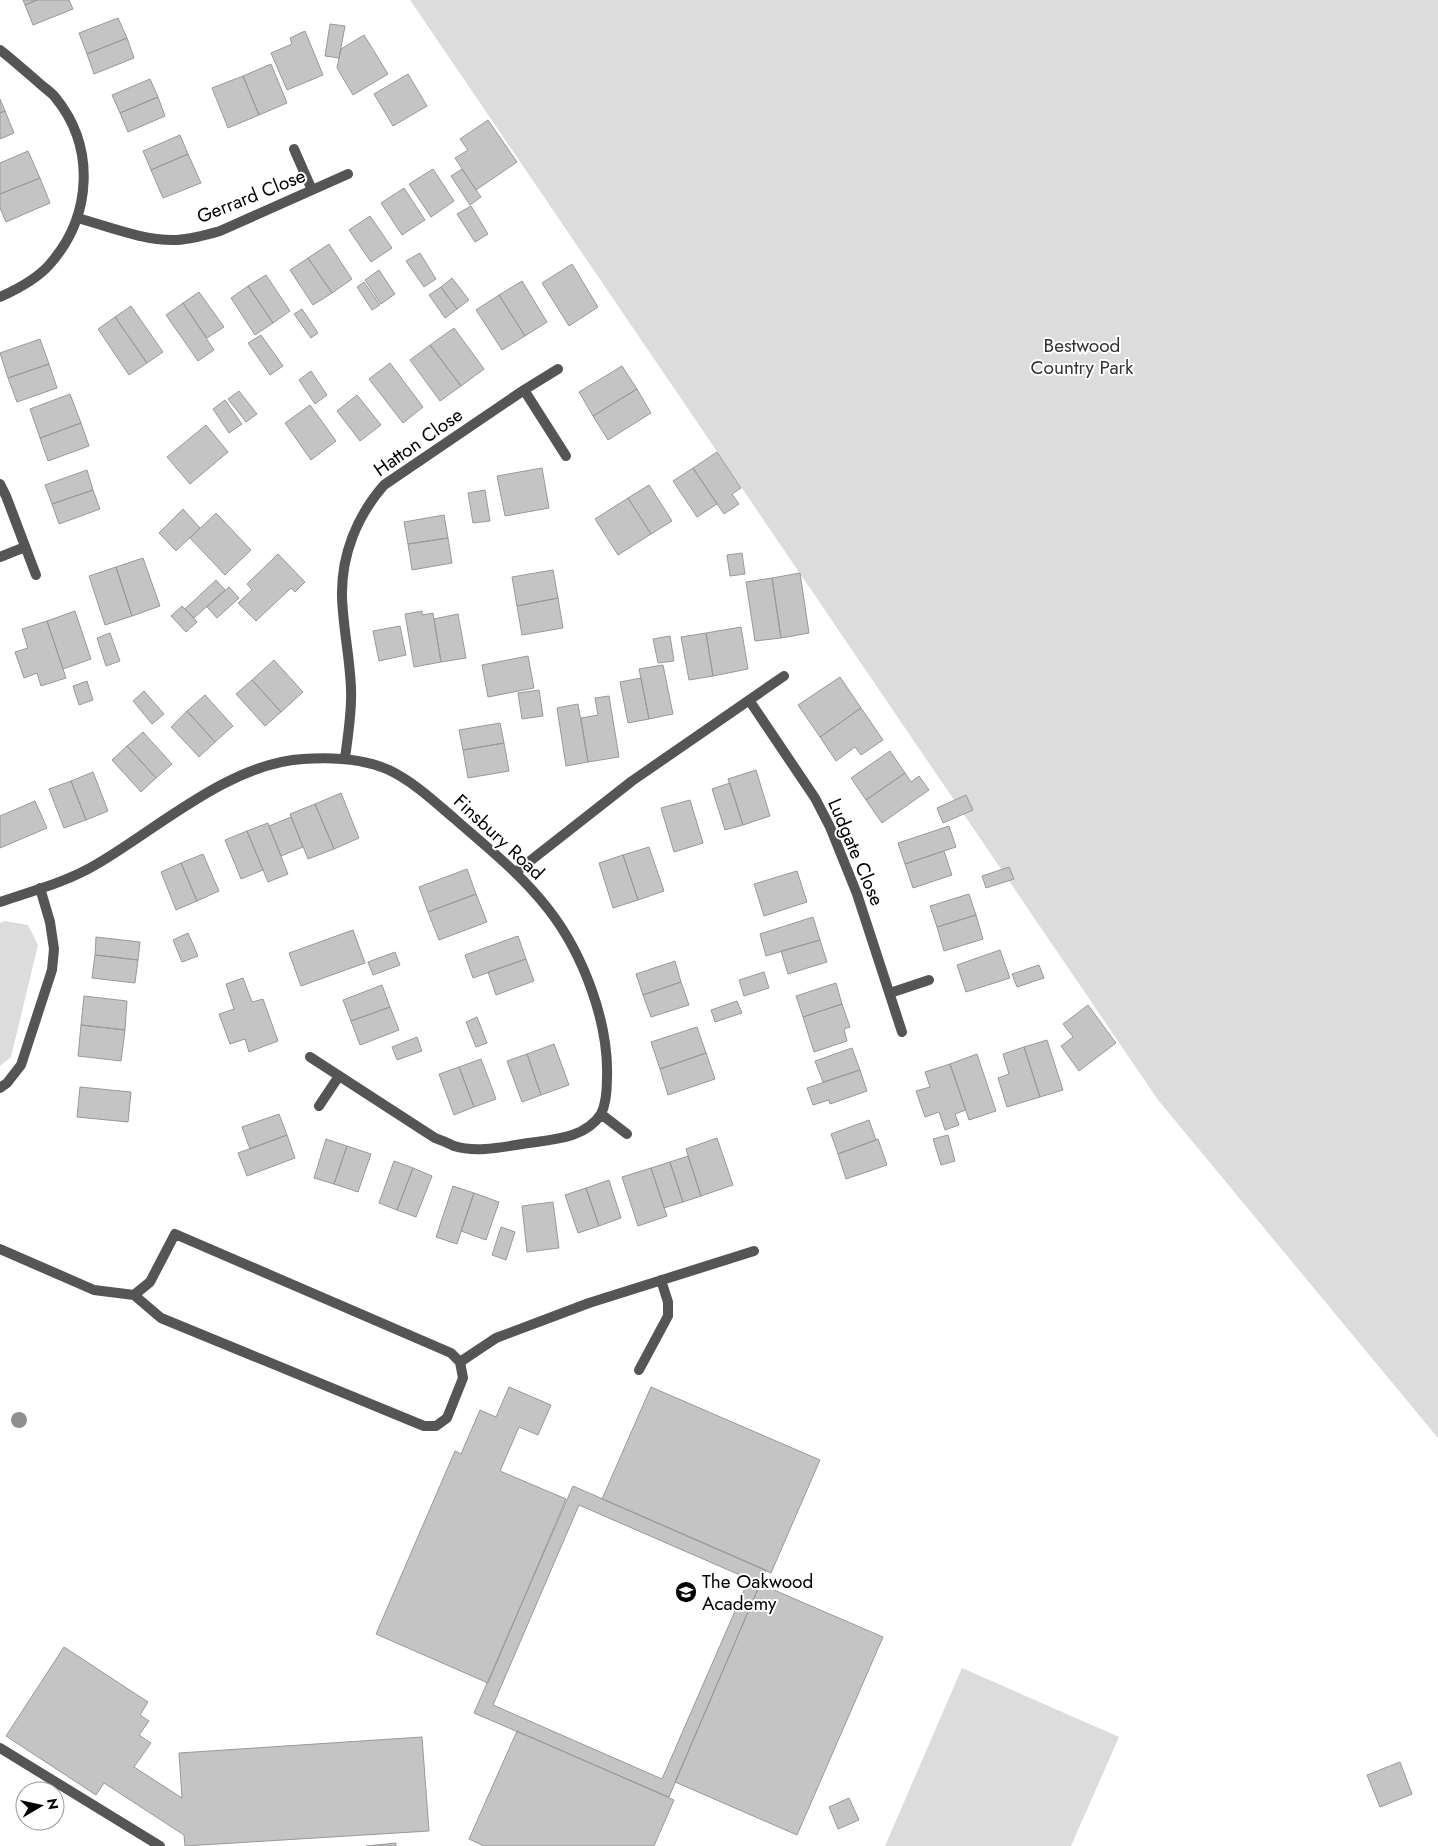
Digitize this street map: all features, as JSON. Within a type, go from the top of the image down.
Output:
[{"type":"street","points":[[0,50],[54,96],[67,115],[83,154],[84,175],[77,218],[67,242],[50,265],[14,291],[0,297]]},
{"type":"street","points":[[294,149],[312,190]]},
{"type":"street","name":"Gerrard Close","points":[[77,218],[146,237],[173,240],[197,237],[220,231],[348,174]]},
{"type":"street","name":"Hatton Close","points":[[345,758],[351,690],[342,598],[343,579],[349,546],[361,516],[370,500],[384,485],[558,369]]},
{"type":"street","points":[[524,390],[566,456]]},
{"type":"street","points":[[0,484],[36,575]]},
{"type":"street","points":[[0,557],[25,547]]},
{"type":"street","points":[[516,872],[632,781],[784,676]]},
{"type":"street","name":"Ludgate Close","points":[[749,700],[815,798],[830,827],[857,894],[902,1032]]},
{"type":"street","name":"Finsbury Road","points":[[0,902],[94,866],[197,798],[232,780],[266,766],[300,759],[345,758],[390,770],[419,788],[516,872],[550,911],[570,942],[586,973],[597,1008],[607,1066],[606,1092],[601,1114]]},
{"type":"street","points":[[0,1088],[7,1083],[21,1065],[52,970],[54,949],[50,922],[40,888]]},
{"type":"street","points":[[890,993],[929,980]]},
{"type":"street","points":[[310,1056],[435,1138],[456,1146],[476,1149],[563,1138],[585,1130],[601,1114],[627,1134]]},
{"type":"street","points":[[319,1106],[340,1076]]},
{"type":"street","points":[[0,1249],[94,1290],[134,1295],[161,1318],[424,1426],[436,1426],[446,1418],[463,1378],[460,1362],[451,1353],[175,1234],[150,1282],[134,1295]]},
{"type":"street","points":[[460,1362],[496,1338],[589,1303],[754,1251]]},
{"type":"street","points":[[639,1370],[668,1316],[668,1302],[661,1280]]},
{"type":"street","points":[[0,1748],[160,1846]]},
{"type":"green space","name":"Bestwood Country Park","points":[[410,0],[1438,0],[1438,1438],[1158,1100]]},
{"type":"green space","points":[[5,921],[28,925],[38,945],[11,1057],[0,1066],[0,923]]},
{"type":"green space","points":[[962,1668],[1119,1737],[1071,1846],[885,1846]]},
{"type":"building","points":[[23,0],[37,0],[25,5]]},
{"type":"building","points":[[37,0],[69,0],[73,9],[33,25],[25,5]]},
{"type":"building","points":[[118,18],[127,38],[87,54],[79,33]]},
{"type":"building","points":[[330,24],[345,26],[339,58],[325,56]]},
{"type":"building","points":[[305,31],[323,75],[287,90],[271,53],[292,44],[290,38]]},
{"type":"building","points":[[364,35],[388,74],[353,95],[337,68],[341,49]]},
{"type":"building","points":[[127,38],[134,58],[94,74],[87,54]]},
{"type":"building","points":[[271,64],[287,103],[259,115],[243,76]]},
{"type":"building","points":[[408,74],[427,106],[393,126],[374,94]]},
{"type":"building","points":[[243,76],[259,115],[228,128],[212,88]]},
{"type":"building","points":[[150,79],[158,97],[120,113],[112,95]]},
{"type":"building","points":[[158,97],[165,116],[128,132],[120,113]]},
{"type":"building","points":[[0,99],[5,111],[0,113]]},
{"type":"building","points":[[5,111],[14,133],[0,139],[0,113]]},
{"type":"building","points":[[488,120],[517,162],[476,190],[455,158],[468,150],[460,139]]},
{"type":"building","points":[[180,135],[188,154],[151,170],[143,151]]},
{"type":"building","points":[[28,151],[40,178],[0,194],[0,163]]},
{"type":"building","points":[[188,154],[201,183],[163,198],[151,170]]},
{"type":"building","points":[[433,169],[454,201],[431,217],[409,184]]},
{"type":"building","points":[[462,169],[481,197],[470,205],[451,176]]},
{"type":"building","points":[[40,178],[50,203],[6,222],[0,208],[0,194]]},
{"type":"building","points":[[404,188],[425,220],[402,235],[381,203]]},
{"type":"building","points":[[471,206],[488,234],[475,242],[457,214]]},
{"type":"building","points":[[370,216],[392,248],[371,262],[349,230]]},
{"type":"building","points":[[329,244],[352,279],[332,293],[308,258]]},
{"type":"building","points":[[420,253],[436,279],[424,287],[406,261]]},
{"type":"building","points":[[308,258],[332,293],[313,305],[290,270]]},
{"type":"building","points":[[572,264],[598,307],[569,326],[542,283]]},
{"type":"building","points":[[379,270],[395,294],[381,304],[365,280]]},
{"type":"building","points":[[266,275],[290,311],[273,323],[248,286]]},
{"type":"building","points":[[452,278],[469,300],[457,309],[441,287]]},
{"type":"building","points":[[522,281],[547,322],[525,336],[499,295]]},
{"type":"building","points":[[364,282],[380,305],[372,310],[357,287]]},
{"type":"building","points":[[248,286],[273,323],[255,335],[231,298]]},
{"type":"building","points":[[441,287],[457,309],[445,318],[429,295]]},
{"type":"building","points":[[199,292],[224,327],[207,338],[183,303]]},
{"type":"building","points":[[499,295],[525,336],[502,350],[476,310]]},
{"type":"building","points":[[183,303],[214,350],[198,361],[166,315]]},
{"type":"building","points":[[131,306],[163,352],[147,363],[115,317]]},
{"type":"building","points":[[302,309],[318,333],[311,338],[294,314]]},
{"type":"building","points":[[115,317],[147,363],[129,375],[98,329]]},
{"type":"building","points":[[454,328],[484,369],[461,386],[430,345]]},
{"type":"building","points":[[261,335],[283,366],[270,375],[248,343]]},
{"type":"building","points":[[40,339],[49,364],[8,378],[0,353]]},
{"type":"building","points":[[430,345],[461,386],[440,401],[410,360]]},
{"type":"building","points":[[390,363],[423,407],[403,423],[369,379]]},
{"type":"building","points":[[49,364],[57,388],[17,402],[8,378]]},
{"type":"building","points":[[622,366],[637,389],[593,416],[579,392]]},
{"type":"building","points":[[311,371],[327,395],[315,404],[299,380]]},
{"type":"building","points":[[637,389],[651,413],[608,440],[593,416]]},
{"type":"building","points":[[239,391],[257,414],[246,422],[228,399]]},
{"type":"building","points":[[70,394],[81,423],[40,438],[30,409]]},
{"type":"building","points":[[357,395],[381,425],[360,441],[337,411]]},
{"type":"building","points":[[225,400],[242,424],[229,433],[213,409]]},
{"type":"building","points":[[310,405],[336,441],[311,460],[285,423]]},
{"type":"building","points":[[81,423],[89,446],[48,461],[40,438]]},
{"type":"building","points":[[206,425],[228,452],[190,484],[167,457]]},
{"type":"building","points":[[717,452],[741,488],[732,494],[739,504],[724,514],[693,468]]},
{"type":"building","points":[[542,468],[549,508],[505,516],[497,476]]},
{"type":"building","points":[[693,468],[717,504],[697,517],[673,481]]},
{"type":"building","points":[[87,470],[93,490],[52,504],[45,485]]},
{"type":"building","points":[[649,485],[672,521],[651,534],[628,498]]},
{"type":"building","points":[[93,490],[100,509],[59,524],[52,504]]},
{"type":"building","points":[[485,490],[490,521],[473,523],[468,493]]},
{"type":"building","points":[[628,498],[651,534],[618,555],[595,519]]},
{"type":"building","points":[[183,509],[200,528],[176,551],[159,533]]},
{"type":"building","points":[[216,513],[251,550],[225,575],[190,538]]},
{"type":"building","points":[[444,515],[448,538],[408,544],[404,522]]},
{"type":"building","points":[[448,538],[452,563],[412,570],[408,544]]},
{"type":"building","points":[[742,553],[745,574],[730,576],[727,555]]},
{"type":"building","points":[[278,554],[305,582],[295,592],[291,588],[256,621],[238,603],[252,590],[247,584]]},
{"type":"building","points":[[143,558],[160,606],[132,616],[116,567]]},
{"type":"building","points":[[116,567],[132,616],[105,625],[89,576]]},
{"type":"building","points":[[553,570],[558,598],[517,606],[512,577]]},
{"type":"building","points":[[800,573],[809,633],[781,638],[772,578]]},
{"type":"building","points":[[772,578],[781,638],[755,641],[746,582]]},
{"type":"building","points":[[216,580],[225,590],[194,618],[185,609]]},
{"type":"building","points":[[229,587],[239,598],[217,618],[207,607]]},
{"type":"building","points":[[558,598],[563,628],[522,635],[517,606]]},
{"type":"building","points":[[182,606],[197,622],[186,632],[171,616]]},
{"type":"building","points":[[75,611],[91,659],[63,669],[47,621]]},
{"type":"building","points":[[422,611],[422,615],[433,613],[441,662],[414,667],[405,614]]},
{"type":"building","points":[[458,614],[466,658],[441,662],[434,619]]},
{"type":"building","points":[[47,621],[66,678],[41,686],[37,673],[24,678],[15,652],[28,648],[22,629]]},
{"type":"building","points":[[400,626],[406,655],[379,661],[373,631]]},
{"type":"building","points":[[741,627],[748,669],[713,676],[706,633]]},
{"type":"building","points":[[110,633],[120,661],[106,666],[97,638]]},
{"type":"building","points":[[706,633],[713,676],[689,680],[681,637]]},
{"type":"building","points":[[670,636],[674,661],[658,663],[653,639]]},
{"type":"building","points":[[528,656],[534,688],[488,697],[482,665]]},
{"type":"building","points":[[274,660],[303,692],[281,712],[252,680]]},
{"type":"building","points":[[663,665],[673,714],[649,719],[639,669]]},
{"type":"building","points":[[840,677],[861,708],[820,737],[798,705]]},
{"type":"building","points":[[641,678],[649,719],[628,723],[620,682]]},
{"type":"building","points":[[252,680],[281,712],[265,726],[236,694]]},
{"type":"building","points":[[87,681],[93,700],[79,705],[73,686]]},
{"type":"building","points":[[539,690],[543,716],[522,719],[518,693]]},
{"type":"building","points":[[144,691],[164,714],[152,724],[133,701]]},
{"type":"building","points":[[205,695],[233,726],[215,742],[187,711]]},
{"type":"building","points":[[609,696],[619,757],[588,762],[581,718],[598,715],[595,698]]},
{"type":"building","points":[[578,704],[588,762],[566,766],[557,708]]},
{"type":"building","points":[[861,708],[883,740],[861,755],[855,747],[836,761],[820,737]]},
{"type":"building","points":[[187,711],[215,742],[199,757],[171,727]]},
{"type":"building","points":[[500,723],[504,743],[463,750],[459,730]]},
{"type":"building","points":[[143,732],[172,764],[156,778],[127,746]]},
{"type":"building","points":[[504,743],[509,771],[468,778],[463,750]]},
{"type":"building","points":[[127,746],[156,778],[141,792],[112,760]]},
{"type":"building","points":[[890,751],[905,773],[866,800],[851,778]]},
{"type":"building","points":[[756,770],[770,816],[743,825],[728,779]]},
{"type":"building","points":[[93,772],[108,811],[86,820],[71,781]]},
{"type":"building","points":[[905,773],[911,782],[919,776],[929,790],[882,823],[866,800]]},
{"type":"building","points":[[71,781],[86,820],[64,828],[49,789]]},
{"type":"building","points":[[730,783],[743,825],[725,830],[712,789]]},
{"type":"building","points":[[341,793],[359,838],[334,849],[315,804]]},
{"type":"building","points":[[966,795],[973,810],[943,823],[937,808]]},
{"type":"building","points":[[690,800],[703,843],[674,852],[661,808]]},
{"type":"building","points":[[35,801],[47,828],[0,848],[0,816]]},
{"type":"building","points":[[315,804],[334,849],[308,859],[290,814]]},
{"type":"building","points":[[291,817],[303,847],[281,856],[269,826]]},
{"type":"building","points":[[268,823],[288,874],[268,882],[247,831]]},
{"type":"building","points":[[949,826],[956,847],[905,864],[898,843]]},
{"type":"building","points":[[247,831],[263,870],[241,879],[225,840]]},
{"type":"building","points":[[649,847],[664,891],[638,900],[623,855]]},
{"type":"building","points":[[944,851],[952,875],[913,888],[905,864]]},
{"type":"building","points":[[203,854],[219,891],[197,901],[181,863]]},
{"type":"building","points":[[623,855],[638,900],[613,908],[599,863]]},
{"type":"building","points":[[181,863],[197,901],[176,910],[161,872]]},
{"type":"building","points":[[1009,867],[1014,879],[986,888],[982,876]]},
{"type":"building","points":[[467,869],[476,894],[428,912],[419,887]]},
{"type":"building","points":[[797,871],[807,902],[764,916],[754,884]]},
{"type":"building","points":[[476,894],[487,922],[439,940],[428,912]]},
{"type":"building","points":[[969,894],[976,915],[937,927],[930,906]]},
{"type":"building","points":[[976,915],[983,939],[944,951],[937,927]]},
{"type":"building","points":[[813,917],[820,940],[766,956],[760,934]]},
{"type":"building","points":[[353,930],[365,963],[301,986],[289,953]]},
{"type":"building","points":[[188,933],[198,956],[182,962],[173,940]]},
{"type":"building","points":[[518,936],[526,959],[473,978],[465,955]]},
{"type":"building","points":[[96,937],[140,942],[138,960],[95,955]]},
{"type":"building","points":[[820,940],[827,962],[788,974],[781,951]]},
{"type":"building","points":[[1000,950],[1010,978],[966,992],[957,965]]},
{"type":"building","points":[[395,952],[400,965],[373,975],[368,962]]},
{"type":"building","points":[[95,955],[138,960],[135,983],[92,978]]},
{"type":"building","points":[[526,959],[534,981],[496,995],[488,972]]},
{"type":"building","points":[[675,961],[681,982],[643,995],[636,974]]},
{"type":"building","points":[[1039,965],[1044,978],[1017,987],[1012,974]]},
{"type":"building","points":[[764,972],[769,988],[744,996],[739,980]]},
{"type":"building","points":[[243,978],[252,1002],[263,999],[278,1041],[249,1052],[245,1039],[230,1044],[219,1014],[234,1009],[226,984]]},
{"type":"building","points":[[681,982],[689,1005],[651,1017],[643,995]]},
{"type":"building","points":[[836,983],[842,1004],[803,1017],[796,996]]},
{"type":"building","points":[[382,985],[390,1007],[351,1021],[343,1000]]},
{"type":"building","points":[[84,996],[127,1001],[125,1030],[81,1025]]},
{"type":"building","points":[[737,1001],[742,1013],[715,1022],[711,1010]]},
{"type":"building","points":[[842,1004],[850,1027],[844,1029],[847,1041],[814,1052],[803,1017]]},
{"type":"building","points":[[1088,1005],[1116,1043],[1079,1071],[1061,1046],[1073,1037],[1063,1024]]},
{"type":"building","points":[[390,1007],[399,1030],[360,1045],[351,1021]]},
{"type":"building","points":[[477,1017],[487,1043],[476,1047],[466,1022]]},
{"type":"building","points":[[81,1025],[125,1030],[121,1061],[78,1056]]},
{"type":"building","points":[[697,1027],[706,1053],[660,1069],[651,1042]]},
{"type":"building","points":[[417,1037],[422,1051],[397,1060],[392,1047]]},
{"type":"building","points":[[1047,1040],[1063,1090],[1040,1097],[1024,1047]]},
{"type":"building","points":[[554,1044],[569,1085],[541,1095],[527,1054]]},
{"type":"building","points":[[1024,1047],[1040,1097],[1007,1107],[998,1078],[1009,1074],[1003,1054]]},
{"type":"building","points":[[852,1048],[860,1070],[823,1082],[815,1061]]},
{"type":"building","points":[[706,1053],[715,1079],[668,1095],[660,1069]]},
{"type":"building","points":[[527,1054],[541,1095],[522,1102],[507,1061]]},
{"type":"building","points":[[977,1054],[996,1111],[969,1120],[950,1064]]},
{"type":"building","points":[[481,1059],[496,1099],[474,1107],[459,1067]]},
{"type":"building","points":[[950,1064],[966,1110],[955,1114],[959,1125],[945,1130],[939,1112],[925,1117],[916,1091],[930,1087],[925,1072]]},
{"type":"building","points":[[459,1067],[474,1107],[454,1115],[439,1074]]},
{"type":"building","points":[[860,1070],[867,1091],[830,1104],[829,1100],[813,1105],[807,1088]]},
{"type":"building","points":[[80,1087],[131,1092],[128,1122],[77,1117]]},
{"type":"building","points":[[279,1114],[287,1135],[250,1149],[242,1127]]},
{"type":"building","points":[[869,1120],[876,1140],[838,1154],[831,1134]]},
{"type":"building","points":[[287,1135],[295,1158],[247,1176],[238,1153]]},
{"type":"building","points":[[948,1135],[955,1161],[941,1165],[933,1139]]},
{"type":"building","points":[[717,1138],[733,1185],[701,1196],[686,1149]]},
{"type":"building","points":[[326,1139],[347,1146],[334,1184],[314,1178]]},
{"type":"building","points":[[878,1139],[887,1165],[846,1179],[838,1154]]},
{"type":"building","points":[[347,1146],[371,1154],[358,1192],[334,1184]]},
{"type":"building","points":[[688,1156],[701,1196],[683,1202],[670,1162]]},
{"type":"building","points":[[394,1161],[413,1168],[397,1210],[379,1203]]},
{"type":"building","points":[[670,1162],[683,1202],[664,1208],[651,1168]]},
{"type":"building","points":[[413,1168],[432,1176],[416,1217],[397,1210]]},
{"type":"building","points":[[651,1168],[667,1216],[638,1226],[622,1177]]},
{"type":"building","points":[[609,1180],[621,1218],[599,1226],[586,1188]]},
{"type":"building","points":[[453,1186],[474,1193],[457,1244],[436,1237]]},
{"type":"building","points":[[586,1188],[599,1226],[578,1233],[565,1195]]},
{"type":"building","points":[[474,1193],[499,1202],[486,1240],[461,1231]]},
{"type":"building","points":[[553,1202],[559,1248],[527,1252],[522,1206]]},
{"type":"building","points":[[501,1227],[515,1232],[506,1260],[492,1255]]},
{"type":"building","points":[[509,1387],[551,1405],[538,1435],[519,1427],[500,1471],[566,1499],[488,1683],[376,1634],[455,1451],[461,1454],[480,1410],[496,1417]]},
{"type":"building","points":[[651,1387],[820,1460],[771,1573],[602,1499]]},
{"type":"building","points":[[573,1486],[766,1570],[669,1797],[474,1713]],"holes":[[[579,1505],[749,1579],[662,1779],[493,1705]]]},
{"type":"building","points":[[760,1584],[883,1637],[797,1835],[675,1782]]},
{"type":"building","points":[[64,1647],[148,1702],[140,1715],[149,1721],[139,1735],[151,1743],[134,1767],[182,1798],[179,1753],[422,1737],[429,1831],[185,1846],[184,1835],[104,1783],[96,1795],[6,1736]]},
{"type":"building","points":[[517,1731],[674,1800],[654,1846],[484,1846],[469,1839]]},
{"type":"building","points":[[1400,1762],[1412,1794],[1380,1807],[1367,1775]]},
{"type":"building","points":[[849,1798],[859,1820],[838,1829],[829,1807]]},
{"type":"building","points":[[396,1843],[396,1846],[366,1846]]},
{"type":"place","name":"The Oakwood Academy","points":[[686,1592]]}]
